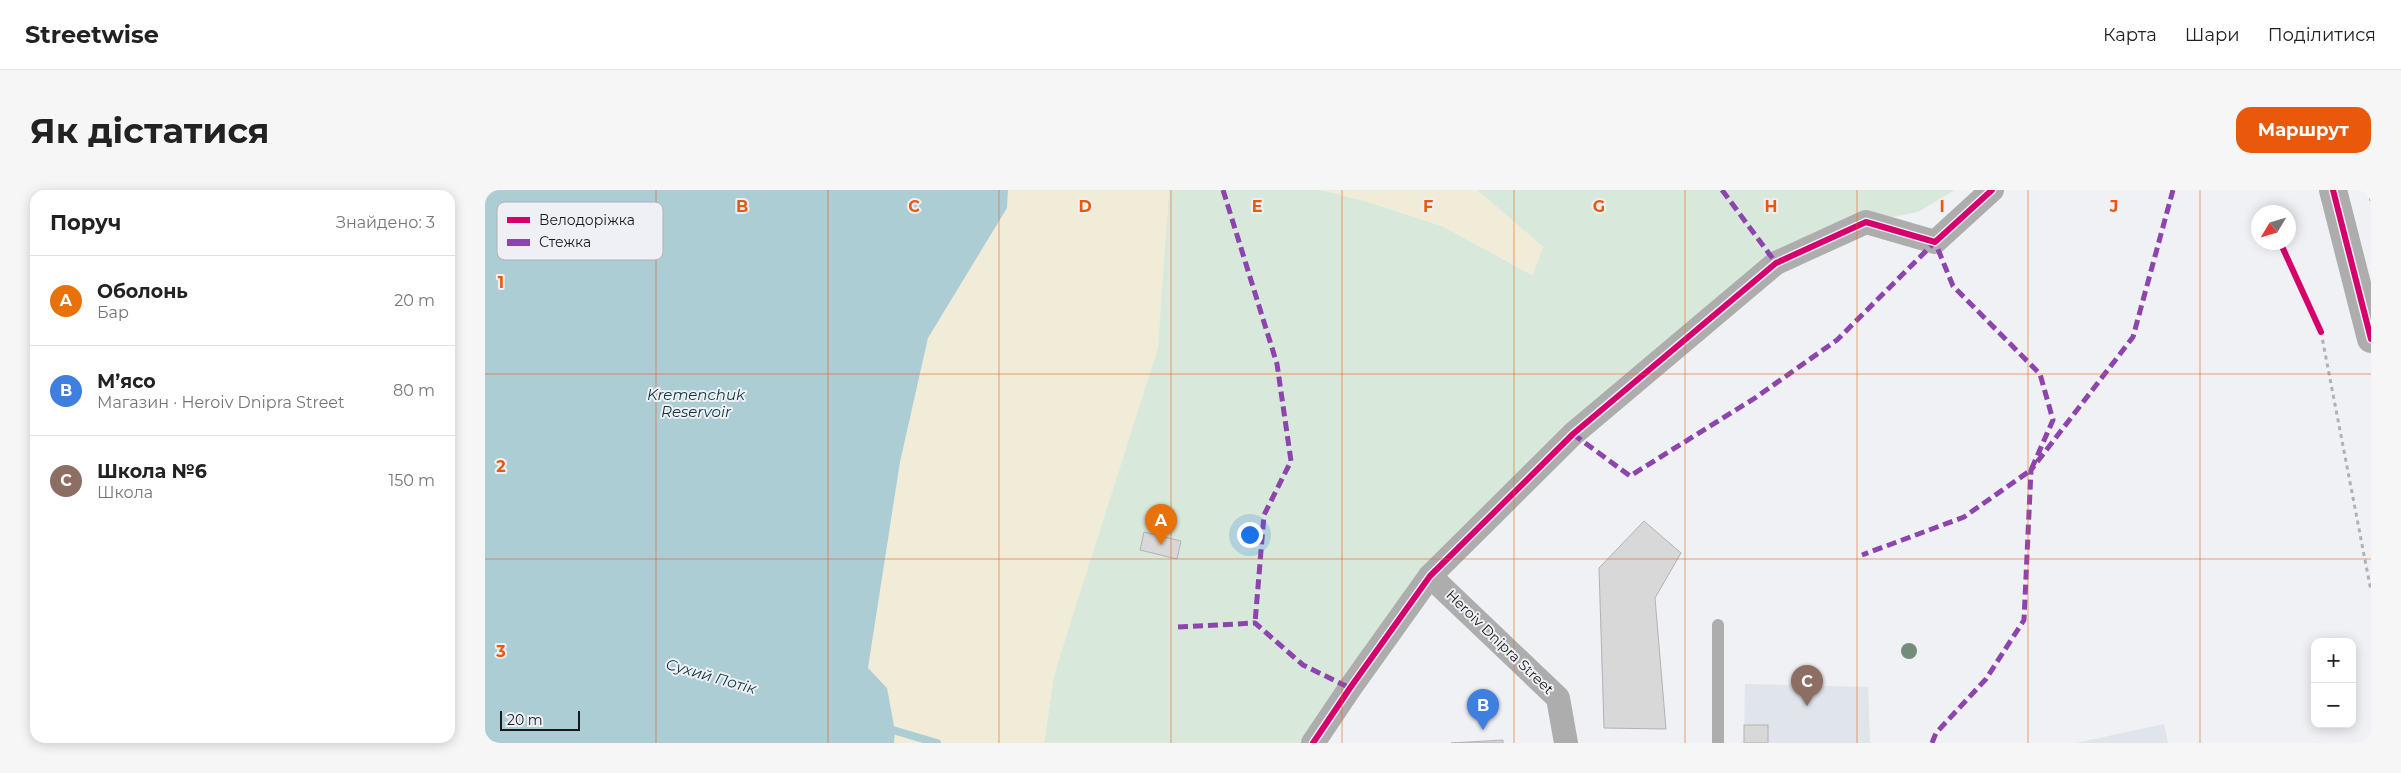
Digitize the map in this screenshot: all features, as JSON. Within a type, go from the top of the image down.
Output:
[{"type":"street","points":[[1313,743],[1430,576],[1573,434],[1776,263],[1866,222],[1935,242],[1992,190]]},
{"type":"street","points":[[2333,190],[2371,339]]},
{"type":"street","name":"Heroiv Dnipra Street","points":[[1430,576],[1558,698],[1566,743]]},
{"type":"lane","points":[[1718,625],[1718,743]]},
{"type":"path","points":[[2369,190],[2371,201]]},
{"type":"path","points":[[2317,323],[2321,332],[2371,591]]},
{"type":"shaded area","points":[[1745,684],[1868,687],[1870,743],[1744,743]]},
{"type":"shaded area","points":[[2164,724],[2168,743],[2076,743]]},
{"type":"green space","points":[[1169,190],[1321,190],[1365,201],[1442,226],[1532,275],[1543,247],[1477,190],[1955,190],[1918,212],[1866,222],[1776,263],[1430,576],[1313,743],[1044,743],[1054,675],[1167,221]]},
{"type":"sand","points":[[1008,190],[1169,190],[1158,348],[1054,675],[1044,743],[894,743],[895,731],[868,668],[900,462],[928,338],[1007,208]]},
{"type":"sand","points":[[1321,190],[1477,190],[1543,247],[1533,275],[1442,226],[1365,201]]},
{"type":"water","name":"Kremenchuk Reservoir","points":[[485,190],[1008,190],[1007,208],[928,338],[900,462],[868,668],[887,688],[895,731],[894,743],[485,743]]},
{"type":"building","points":[[1644,521],[1681,553],[1655,598],[1666,729],[1604,728],[1599,568]]},
{"type":"building","points":[[1144,532],[1181,541],[1177,559],[1140,550]]},
{"type":"building","points":[[1744,725],[1768,725],[1768,743],[1744,743]]},
{"type":"building","points":[[1503,740],[1503,743],[1451,743]]},
{"type":"waterway","name":"Сухий Потік","points":[[886,728],[937,743]]},
{"type":"marked path","points":[[1223,190],[1277,364],[1291,461],[1264,515],[1255,623]]},
{"type":"marked path","points":[[1722,190],[1776,263]]},
{"type":"marked path","points":[[1932,743],[1936,733],[1986,679],[2024,620],[2031,470],[2133,337],[2173,190]]},
{"type":"marked path","points":[[1573,434],[1630,476],[1755,398],[1837,340],[1935,242],[1953,286],[2040,374],[2053,420],[2031,470],[1964,517],[1862,555]]},
{"type":"marked path","points":[[1178,627],[1255,623],[1303,665],[1350,688]]},
{"type":"cycle path","points":[[1313,743],[1430,576],[1573,434],[1776,263],[1866,222],[1935,242],[1992,190]]},
{"type":"cycle path","points":[[2333,190],[2371,339]]},
{"type":"cycle path","points":[[2284,250],[2321,332]]},
{"type":"place","name":"Оболонь","points":[[1161,545]]},
{"type":"place","name":"Школа №6","points":[[1807,706]]},
{"type":"place","name":"М’ясо","points":[[1483,730]]}]
